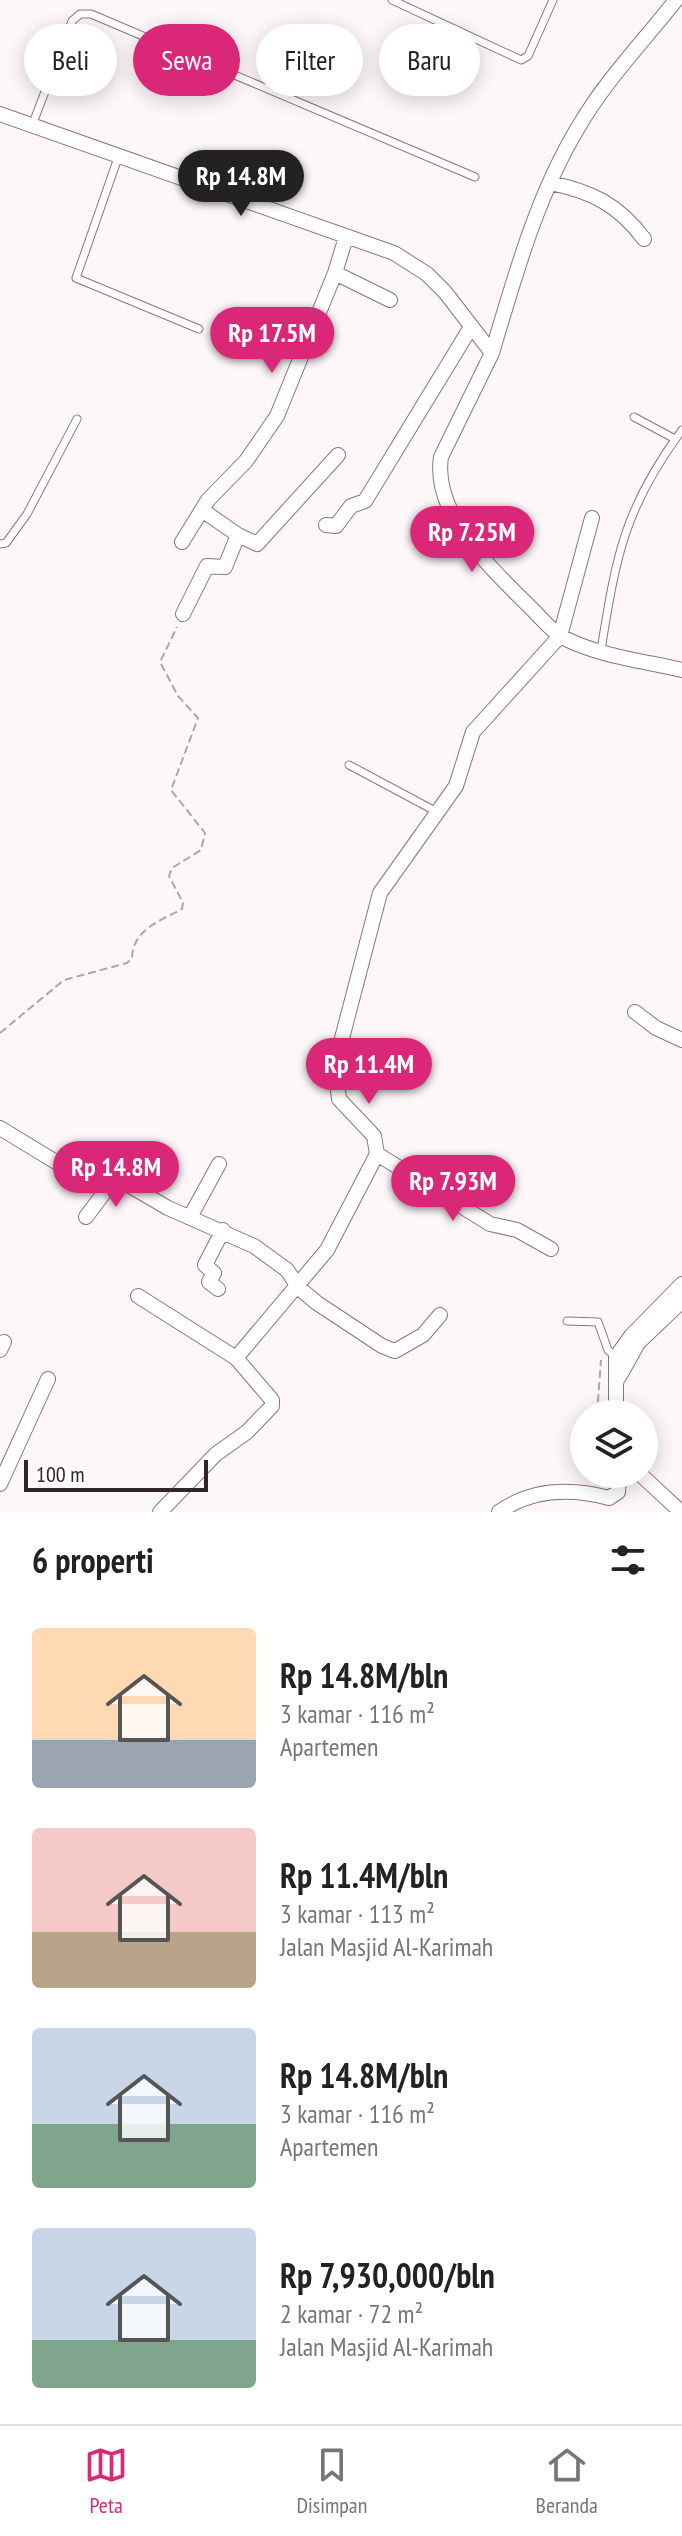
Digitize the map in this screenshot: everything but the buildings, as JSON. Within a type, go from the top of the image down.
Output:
[{"type":"street","points":[[676,0],[598,98],[565,149],[516,273],[490,351],[443,448],[440,476],[456,517],[492,569],[560,636],[601,650],[682,670]]},
{"type":"street","points":[[0,114],[120,153],[394,253],[427,274],[490,351]]},
{"type":"street","points":[[550,183],[591,193],[628,217],[644,239]]},
{"type":"street","points":[[182,542],[202,510],[266,434],[335,273],[346,237]]},
{"type":"street","points":[[335,273],[390,300]]},
{"type":"street","points":[[326,525],[336,526],[351,506],[365,501],[473,330]]},
{"type":"street","points":[[202,510],[238,535],[253,543],[260,542],[338,455]]},
{"type":"street","points":[[236,1358],[299,1288],[327,1250],[377,1154],[374,1136],[339,1099],[335,1065],[380,893],[439,813],[462,773],[473,732],[560,636],[592,518]]},
{"type":"street","points":[[183,614],[207,566],[225,567],[238,535]]},
{"type":"street","points":[[635,1012],[656,1028],[682,1040]]},
{"type":"street","points":[[0,1128],[74,1173],[106,1172],[190,1217],[275,1253],[299,1288],[382,1346],[395,1351],[423,1335],[440,1315]]},
{"type":"street","points":[[377,1154],[490,1224],[517,1230],[551,1249]]},
{"type":"street","points":[[190,1217],[219,1164]]},
{"type":"street","points":[[86,1217],[115,1178]]},
{"type":"street","points":[[218,1289],[209,1282],[214,1273],[205,1265],[223,1230]]},
{"type":"street","points":[[616,1400],[612,1354],[682,1284]]},
{"type":"street","points":[[138,1296],[236,1358],[272,1400],[272,1406],[247,1432],[216,1454],[160,1512]]},
{"type":"street","points":[[617,1383],[630,1353],[682,1301]]},
{"type":"street","points":[[0,1484],[48,1379]]},
{"type":"street","points":[[499,1512],[530,1496],[580,1491],[609,1498],[618,1492],[618,1488]]},
{"type":"street","points":[[655,1488],[681,1512]]},
{"type":"lane","points":[[392,0],[521,60],[528,56],[553,0]]},
{"type":"lane","points":[[33,123],[72,21],[80,14],[91,14],[475,177]]},
{"type":"lane","points":[[120,153],[76,278],[199,329]]},
{"type":"lane","points":[[634,417],[675,439]]},
{"type":"lane","points":[[0,544],[6,543],[27,514],[77,419]]},
{"type":"lane","points":[[601,650],[624,530],[641,492],[682,430]]},
{"type":"lane","points":[[349,765],[439,813]]},
{"type":"lane","points":[[567,1321],[592,1320],[600,1325],[612,1354]]},
{"type":"path","points":[[0,1033],[64,980],[127,963],[132,958],[140,932],[182,909],[183,903],[169,876],[172,868],[201,850],[205,833],[171,790],[198,718],[178,696],[160,662],[183,614]]},
{"type":"path","points":[[597,1400],[598,1364],[612,1354]]}]
